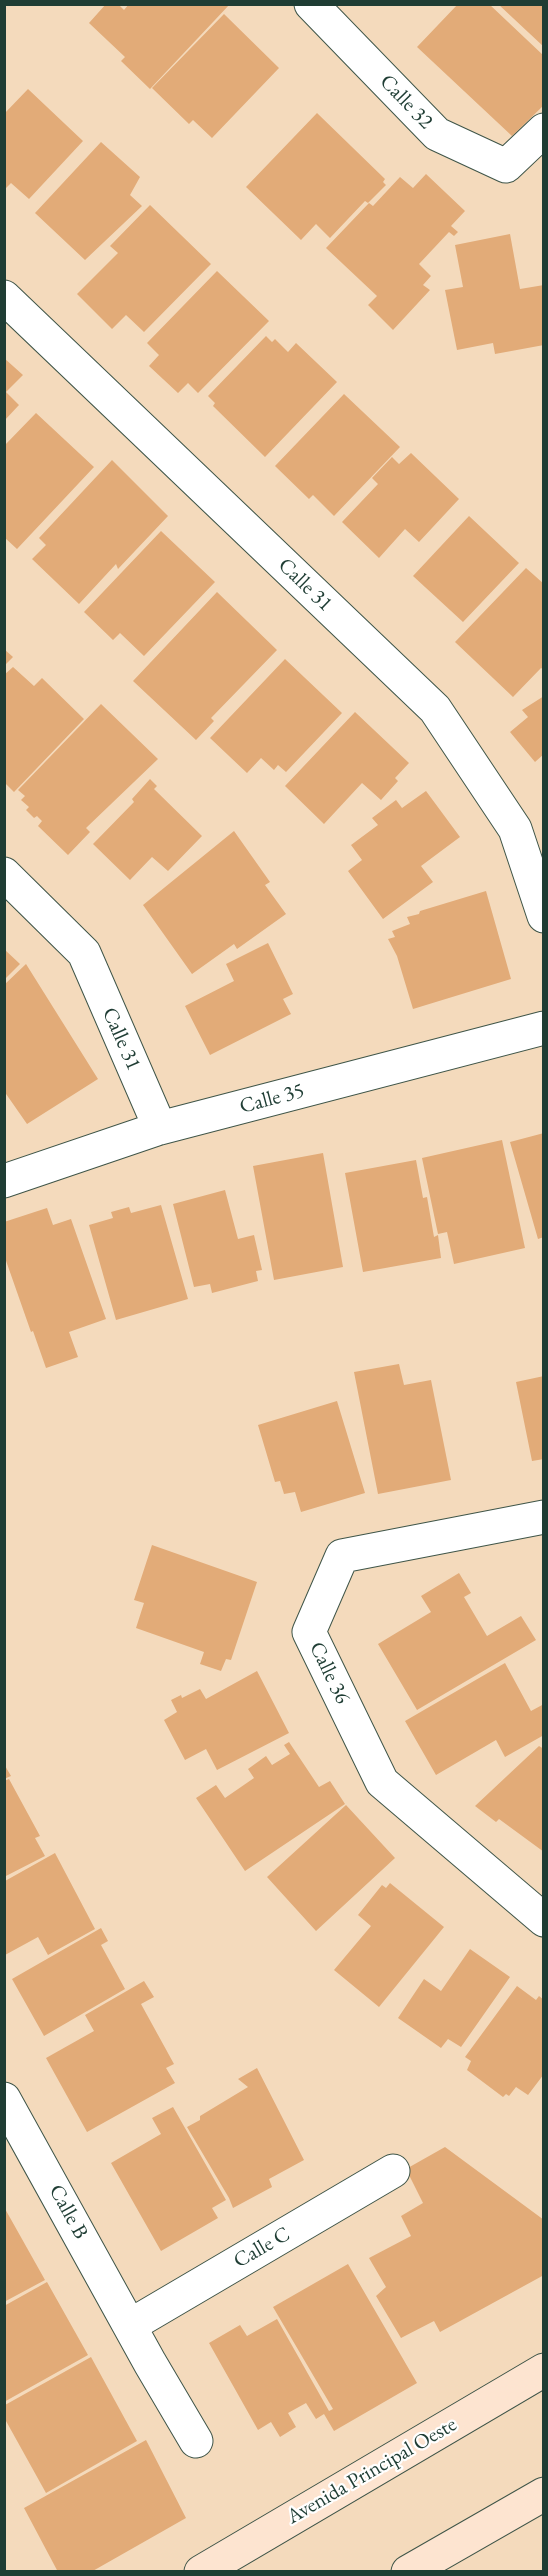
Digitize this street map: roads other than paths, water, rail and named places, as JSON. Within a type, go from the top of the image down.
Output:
[{"type":"main road","name":"Avenida Principal Oeste","points":[[201,2571],[543,2370]]},
{"type":"main road","points":[[408,2571],[543,2494]]},
{"type":"street","name":"Calle 32","points":[[310,4],[437,134],[506,165],[543,130]]},
{"type":"street","name":"Calle 31","points":[[4,297],[435,709],[515,829],[543,916]]},
{"type":"street","name":"Calle 31","points":[[4,874],[84,953],[160,1128]]},
{"type":"street","name":"Calle 35","points":[[4,1181],[160,1128],[543,1028]]},
{"type":"street","name":"Calle 36","points":[[543,1517],[342,1556],[309,1632],[382,1782],[543,1920]]},
{"type":"street","name":"Calle B","points":[[4,2099],[150,2363],[196,2441]]},
{"type":"street","name":"Calle C","points":[[131,2325],[393,2171]]}]
